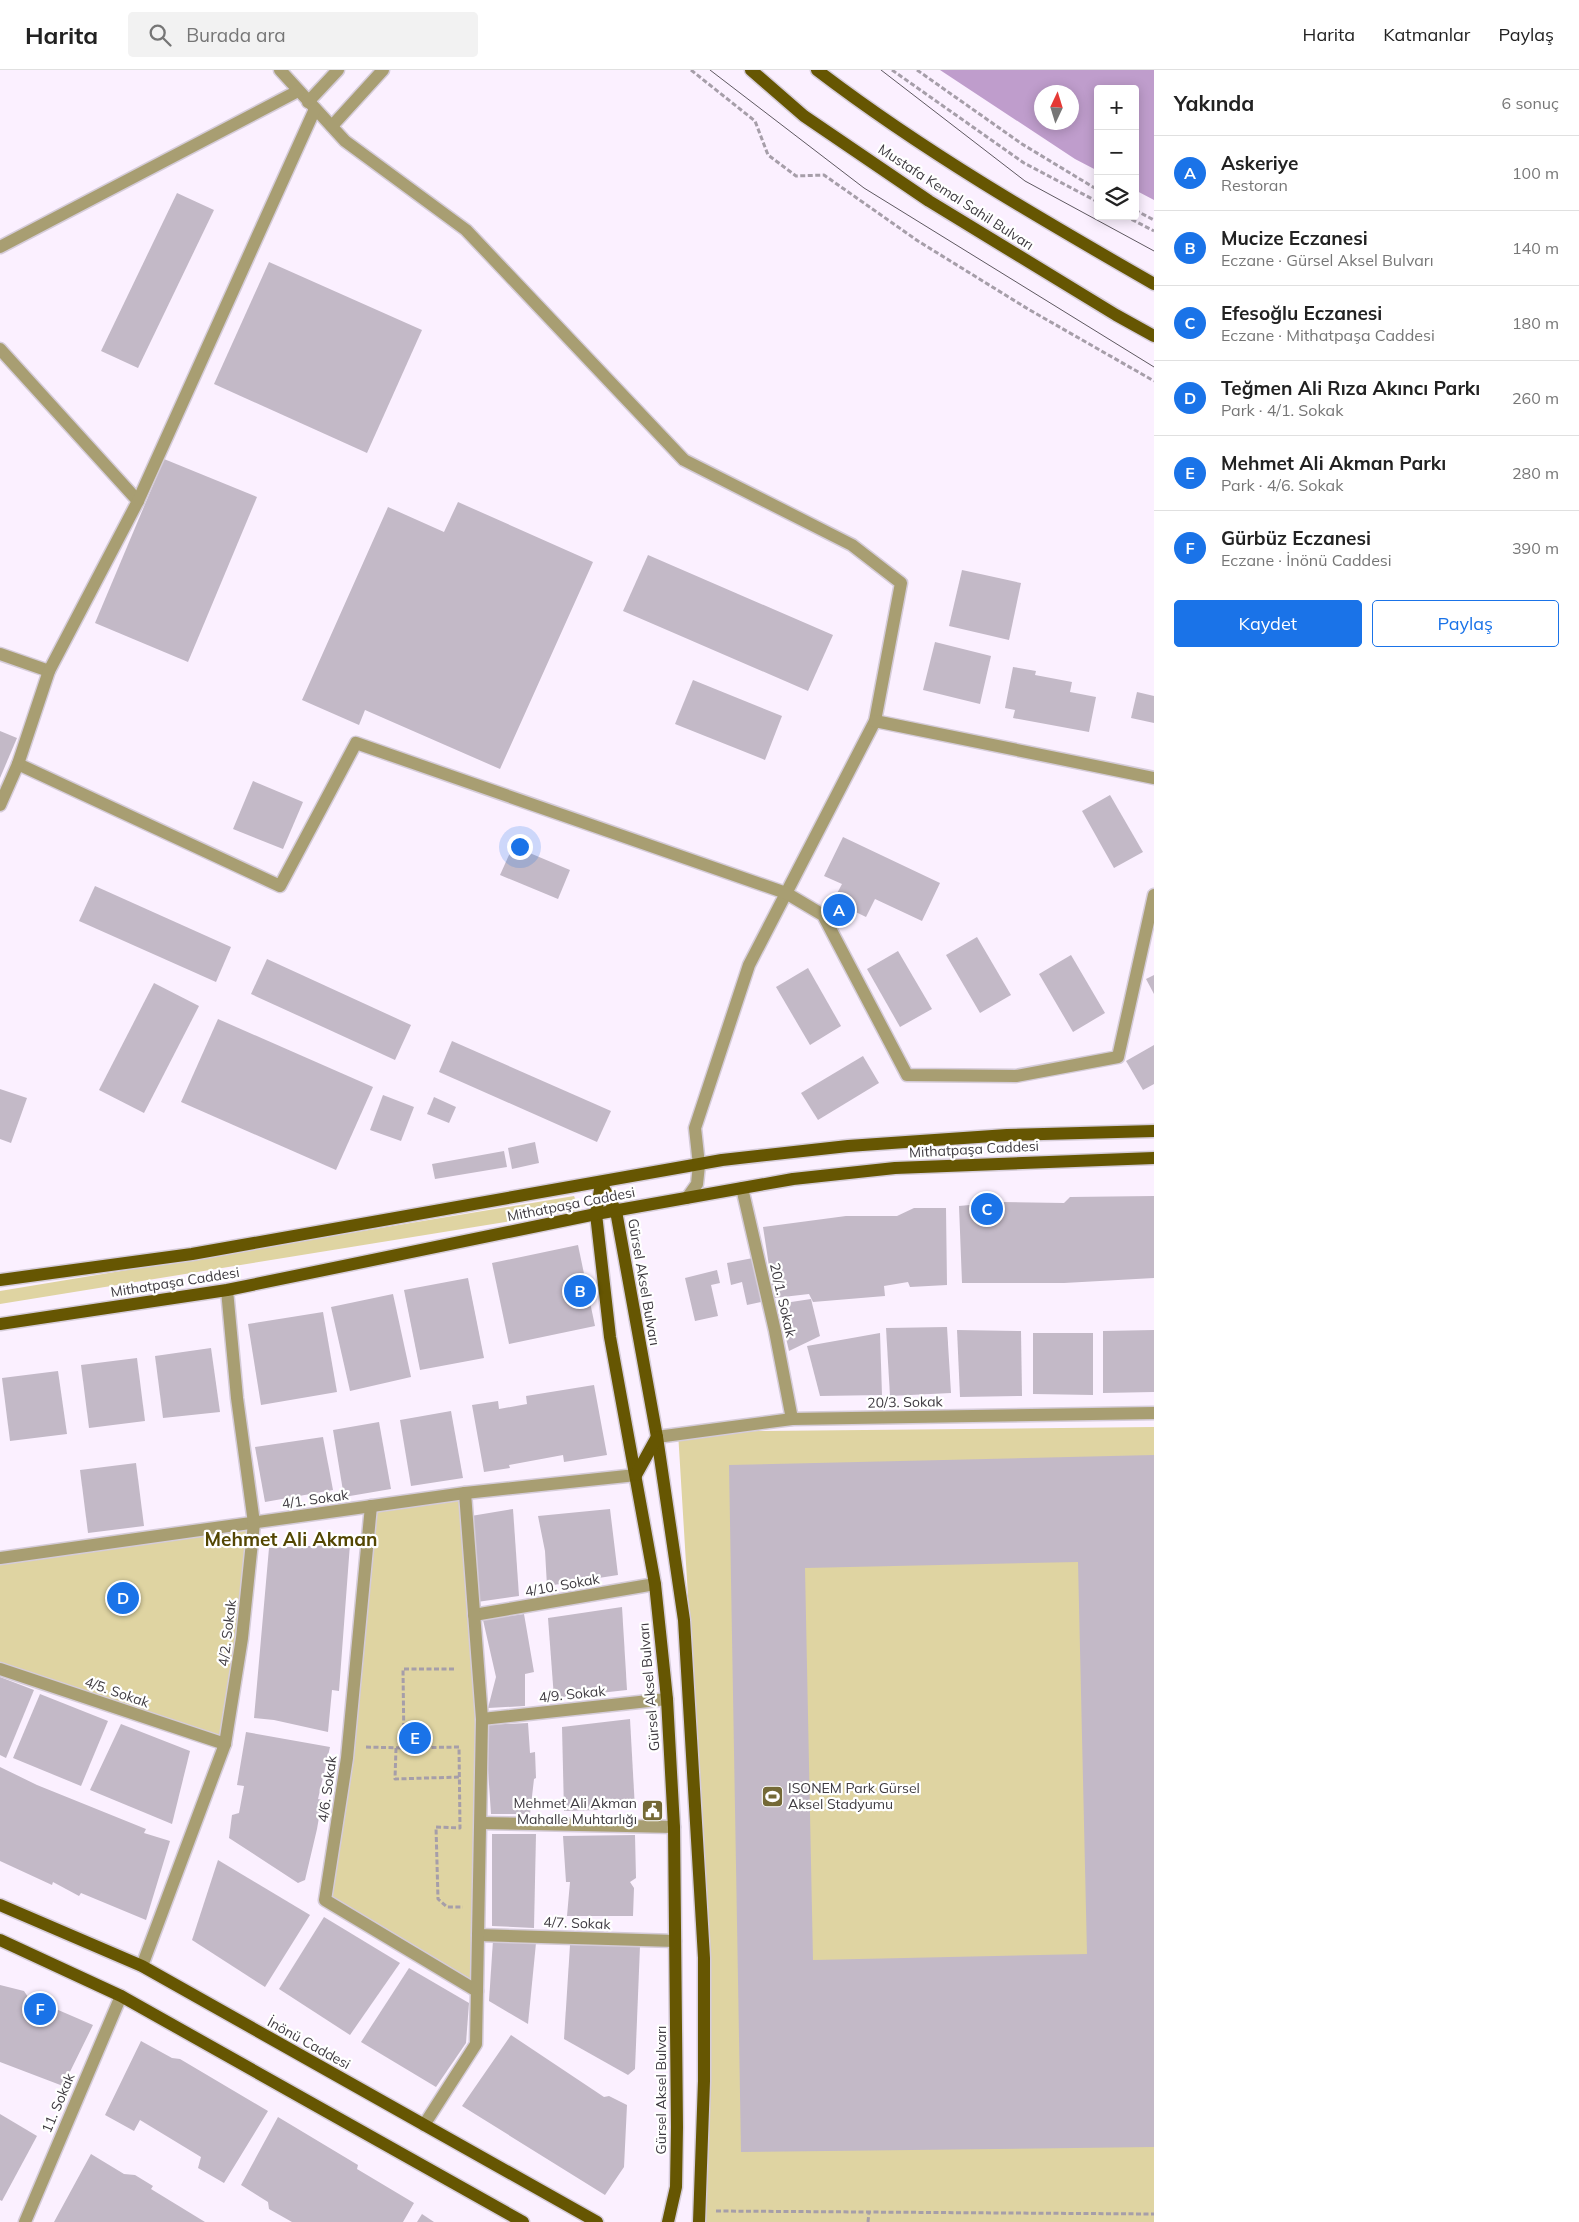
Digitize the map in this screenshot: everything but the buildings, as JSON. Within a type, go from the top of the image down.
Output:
[{"type":"main road","name":"Mustafa Kemal Sahil Bulvarı","points":[[751,70],[804,116],[929,201],[1116,316],[1154,336]]},
{"type":"main road","name":"Mustafa Kemal Sahil Bulvarı","points":[[817,70],[865,107],[1032,214],[1154,284]]},
{"type":"main road","name":"Mithatpaşa Caddesi","points":[[0,1280],[192,1254],[700,1165],[848,1146],[1007,1135],[1154,1131]]},
{"type":"main road","name":"Mithatpaşa Caddesi","points":[[0,1324],[227,1290],[616,1210],[793,1180],[894,1168],[1154,1158]]},
{"type":"main road","name":"Gürsel Aksel Bulvarı","points":[[601,1183],[616,1210],[657,1437],[684,1620],[704,1958],[704,2081],[699,2216]]},
{"type":"main road","name":"Gürsel Aksel Bulvarı","points":[[601,1183],[596,1214],[610,1337],[655,1584],[667,1699],[674,1827],[676,2187],[668,2222]]},
{"type":"main road","points":[[636,1475],[657,1437]]},
{"type":"main road","name":"İnönü Caddesi","points":[[0,1905],[142,1966],[597,2222]]},
{"type":"main road","points":[[0,1940],[121,1996],[523,2222]]},
{"type":"street","points":[[280,70],[346,141],[466,230],[684,460],[852,545],[901,583],[875,720],[749,965],[695,1128],[700,1165],[697,1184],[687,1198]]},
{"type":"street","points":[[0,805],[18,764],[49,671],[138,501],[312,105],[338,70]]},
{"type":"street","points":[[332,126],[383,70]]},
{"type":"street","points":[[0,247],[298,91]]},
{"type":"street","points":[[0,349],[138,501]]},
{"type":"street","points":[[0,654],[49,671]]},
{"type":"street","points":[[875,720],[1154,778]]},
{"type":"street","points":[[18,764],[280,886],[356,743],[786,893],[823,915],[907,1076],[1006,1076],[1118,1057],[1154,894]]},
{"type":"street","name":"20/1. Sokak","points":[[742,1188],[775,1331],[792,1419]]},
{"type":"street","name":"4/2. Sokak","points":[[142,1966],[225,1744],[242,1638],[254,1523],[237,1398],[227,1290]]},
{"type":"street","name":"20/3. Sokak","points":[[657,1437],[792,1419],[1154,1414]]},
{"type":"street","name":"4/1. Sokak","points":[[0,1558],[465,1493],[636,1475]]},
{"type":"street","points":[[424,2125],[476,2044],[482,1719],[465,1493]]},
{"type":"street","name":"4/6. Sokak","points":[[371,1506],[347,1758],[325,1900],[477,1991]]},
{"type":"street","name":"4/10. Sokak","points":[[474,1614],[655,1584]]},
{"type":"street","name":"4/5. Sokak","points":[[0,1669],[225,1744]]},
{"type":"street","name":"4/9. Sokak","points":[[482,1719],[667,1699]]},
{"type":"street","points":[[480,1823],[674,1827]]},
{"type":"street","name":"4/7. Sokak","points":[[478,1935],[675,1941]]},
{"type":"street","name":"11. Sokak","points":[[25,2222],[121,1996]]},
{"type":"path","points":[[691,70],[755,121],[768,155],[796,176],[824,176],[918,242],[1028,309],[1154,381]]},
{"type":"path","points":[[892,70],[1024,163],[1094,200]]},
{"type":"path","points":[[917,70],[1022,144],[1094,188]]},
{"type":"path","points":[[1139,212],[1154,220]]},
{"type":"path","points":[[1132,220],[1154,232]]},
{"type":"path","points":[[454,1669],[404,1669],[404,1748],[459,1747],[460,1828],[436,1827],[438,1900],[447,1907],[479,1907]]},
{"type":"path","points":[[396,1748],[395,1779],[459,1777]]},
{"type":"path","points":[[699,2216],[869,2212],[1154,2214]]},
{"type":"path","points":[[868,2222],[869,2212]]},
{"type":"shaded area","points":[[940,70],[1154,70],[1154,200],[1139,192],[1139,85],[1094,85],[1094,169],[1075,159]]},
{"type":"shaded area","points":[[574,1196],[580,1210],[0,1304],[0,1291]]},
{"type":"shaded area","points":[[1154,1427],[1154,2222],[696,2222],[708,1925],[678,1432]]},
{"type":"shaded area","points":[[465,1493],[482,1719],[477,1991],[325,1900],[371,1506]]},
{"type":"shaded area","points":[[254,1523],[225,1744],[0,1669],[0,1558]]},
{"type":"tram line","points":[[710,70],[864,188],[1154,367]]},
{"type":"tram line","points":[[881,70],[1025,181],[1154,251]]},
{"type":"place","name":"Askeriye","points":[[839,910]]},
{"type":"place","name":"Efesoğlu Eczanesi","points":[[987,1209]]},
{"type":"place","name":"Mucize Eczanesi","points":[[580,1291]]},
{"type":"place","name":"Teğmen Ali Rıza Akıncı Parkı","points":[[123,1598]]},
{"type":"place","name":"Mehmet Ali Akman Parkı","points":[[415,1738]]},
{"type":"place","name":"ISONEM Park Gürsel Aksel Stadyumu","points":[[772,1796]]},
{"type":"place","name":"Mehmet Ali Akman Mahalle Muhtarlığı","points":[[653,1811]]},
{"type":"place","name":"Gürbüz Eczanesi","points":[[40,2009]]},
{"type":"district","name":"Mehmet Ali Akman","points":[[291,1539]]}]
